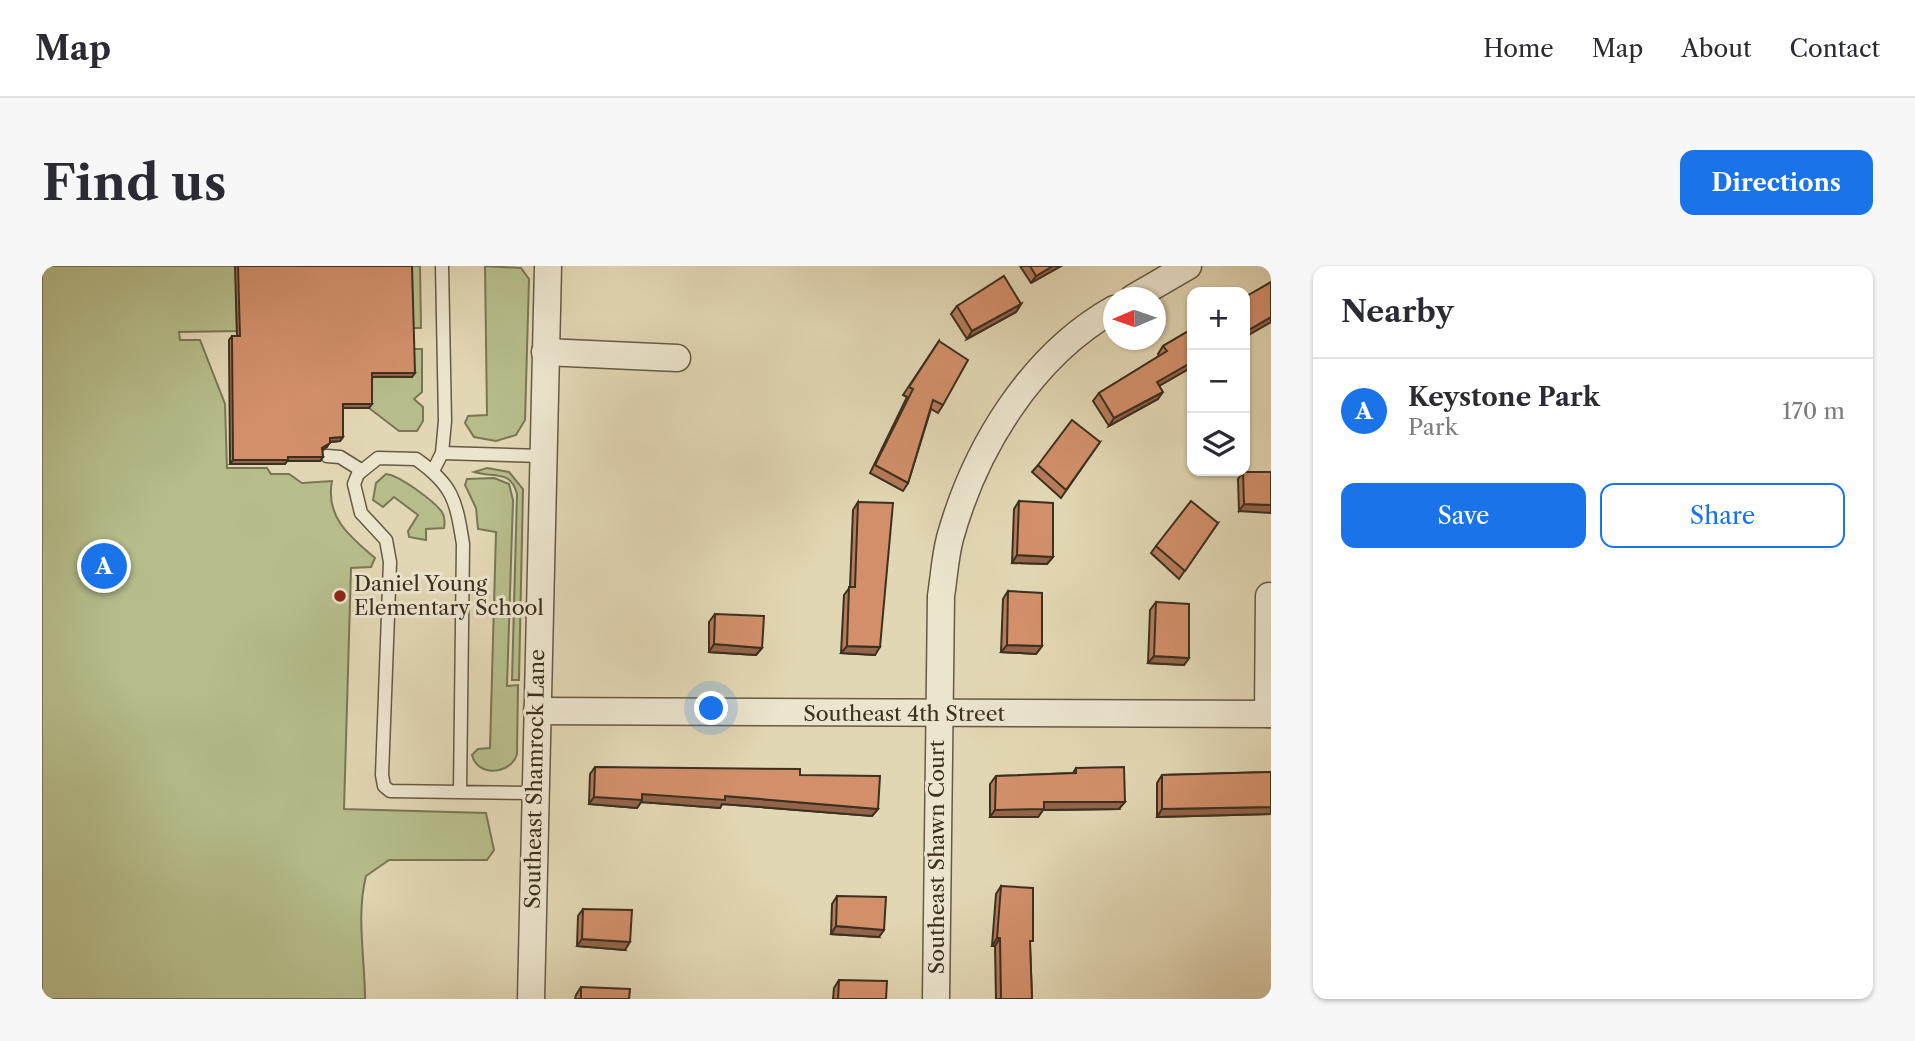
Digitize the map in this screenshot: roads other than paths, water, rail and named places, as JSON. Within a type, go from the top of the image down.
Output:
[{"type":"street","name":"Southeast Shamrock Lane","points":[[531,999],[548,266]]},
{"type":"street","points":[[1152,287],[1188,266]]},
{"type":"street","name":"Southeast Shawn Court","points":[[936,999],[941,596],[949,541],[977,466],[1001,420],[1045,362],[1103,317]]},
{"type":"street","points":[[545,352],[677,358]]},
{"type":"street","points":[[1269,596],[1269,714]]},
{"type":"street","name":"Southeast 4th Street","points":[[537,711],[939,715],[1269,714]]},
{"type":"lane","points":[[433,471],[442,453],[445,421],[442,266]]},
{"type":"lane","points":[[442,453],[542,456]]},
{"type":"lane","points":[[327,456],[340,457],[362,470]]},
{"type":"lane","points":[[460,790],[463,544],[457,504],[450,489],[433,471],[416,459],[399,456],[378,458],[362,470],[354,484],[355,500],[360,513],[386,540],[390,562],[382,775],[384,786],[390,791],[534,793]]},
{"type":"place","name":"Keystone Park","points":[[104,566]]},
{"type":"place","name":"Daniel Young Elementary School","points":[[340,596]]}]
